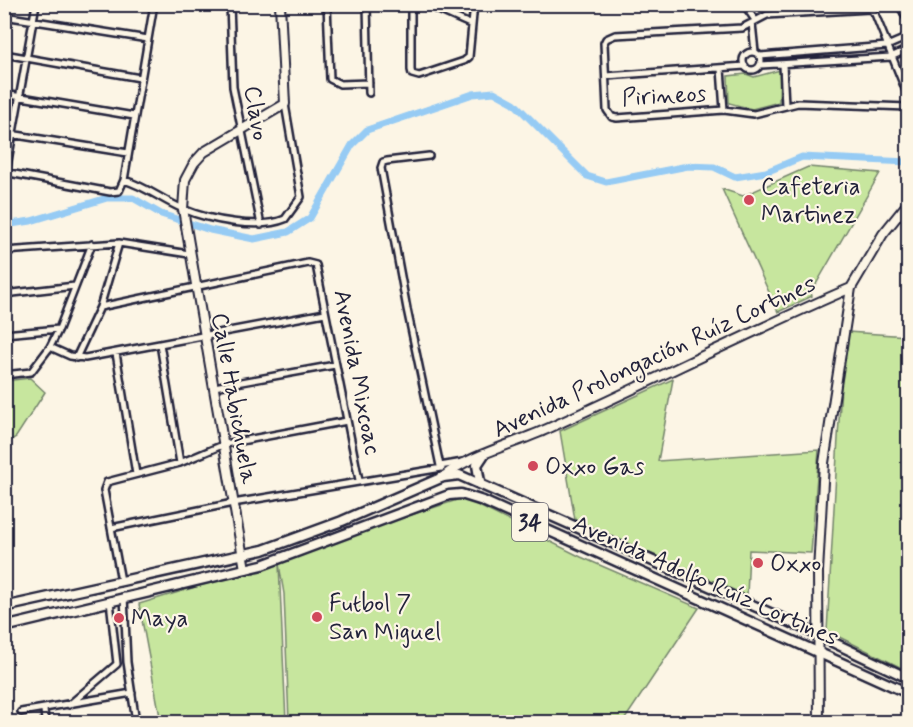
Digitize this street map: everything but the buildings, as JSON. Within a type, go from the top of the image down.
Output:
[{"type":"main road","points":[[480,482],[477,465],[483,456]]},
{"type":"main road","points":[[4,606],[242,555],[286,542],[342,521],[451,475]]},
{"type":"main road","name":"Avenida Adolfo Ruíz Cortines","points":[[451,475],[480,482],[909,678]]},
{"type":"main road","name":"Avenida Adolfo Ruíz Cortines","points":[[4,627],[245,569],[306,550],[436,499],[462,494],[483,501],[909,693]]},
{"type":"street","points":[[36,4],[5,172],[110,192],[119,191],[124,180],[154,4]]},
{"type":"street","name":"Clavo","points":[[230,4],[233,87],[261,225]]},
{"type":"street","points":[[124,180],[148,188],[183,211],[261,225],[285,219],[300,200],[285,104],[280,4]]},
{"type":"street","points":[[327,4],[330,79],[340,84],[369,83]]},
{"type":"street","points":[[367,4],[369,93]]},
{"type":"street","points":[[411,4],[411,70],[415,76],[467,59],[474,4]]},
{"type":"street","points":[[425,4],[472,25]]},
{"type":"street","points":[[899,4],[909,21]]},
{"type":"street","name":"Pirineos","points":[[909,96],[875,14],[870,9],[767,15],[742,28],[609,37],[604,43],[608,110],[612,117],[724,110],[754,114],[785,105],[909,107]]},
{"type":"street","points":[[747,10],[754,22],[761,65]]},
{"type":"street","points":[[4,16],[147,39]]},
{"type":"street","points":[[745,66],[745,55],[887,46],[909,37]]},
{"type":"street","points":[[606,76],[745,66],[753,70],[761,65],[891,57],[909,49]]},
{"type":"street","points":[[4,54],[140,78]]},
{"type":"street","points":[[783,65],[785,105]]},
{"type":"street","points":[[722,69],[724,110]]},
{"type":"street","points":[[4,94],[134,116]]},
{"type":"street","name":"Calle Habichuela","points":[[245,569],[225,444],[189,254],[183,211],[185,180],[194,163],[204,152],[285,104]]},
{"type":"street","points":[[4,133],[128,153]]},
{"type":"street","points":[[429,156],[387,161],[383,162],[381,168],[407,309],[440,466],[451,475]]},
{"type":"street","points":[[819,723],[818,572],[824,463],[851,288],[883,234],[909,203]]},
{"type":"street","points":[[76,358],[100,307],[119,243]]},
{"type":"street","points":[[4,251],[119,243],[189,254]]},
{"type":"street","points":[[4,375],[26,373],[34,369],[50,347],[92,244]]},
{"type":"street","name":"Avenida Mixcoac","points":[[196,287],[308,263],[316,266],[319,271],[325,313],[359,480]]},
{"type":"street","points":[[4,294],[75,286]]},
{"type":"street","points":[[100,307],[196,287]]},
{"type":"street","name":"Avenida Prolongación Ruíz Cortines","points":[[111,528],[233,503],[473,460],[547,429],[753,331],[851,288]]},
{"type":"street","points":[[50,347],[76,358],[116,353],[325,313]]},
{"type":"street","points":[[4,334],[59,329]]},
{"type":"street","points":[[160,344],[180,463]]},
{"type":"street","points":[[116,353],[136,474]]},
{"type":"street","points":[[214,387],[335,365]]},
{"type":"street","points":[[121,581],[104,490],[105,485],[111,480],[180,463],[225,444],[347,421]]},
{"type":"street","name":"Avenida Prolongación Ruíz Cortines","points":[[451,475],[473,460]]},
{"type":"street","points":[[124,597],[127,662],[136,723]]},
{"type":"street","points":[[110,600],[117,664]]},
{"type":"street","points":[[69,705],[117,664],[127,662]]},
{"type":"street","points":[[21,712],[132,693]]},
{"type":"street","points":[[44,709],[45,723]]},
{"type":"green space","points":[[780,70],[779,102],[752,109],[729,103],[728,76],[746,74],[754,77]]},
{"type":"green space","points":[[808,167],[880,173],[811,293],[812,296],[778,312],[722,189],[743,196]]},
{"type":"green space","points":[[847,332],[908,336],[908,671],[827,631],[842,368]]},
{"type":"green space","points":[[30,378],[45,392],[16,437],[5,444],[5,381]]},
{"type":"green space","points":[[673,379],[658,461],[819,450],[811,553],[749,550],[747,596],[575,520],[560,431]]},
{"type":"green space","points":[[463,498],[581,557],[699,608],[623,722],[289,722],[284,594],[279,564],[286,722],[161,722],[139,604],[279,562],[344,537]]},
{"type":"waterway","points":[[4,225],[31,221],[107,198],[133,198],[161,214],[210,230],[254,239],[288,232],[310,218],[352,145],[367,130],[473,94],[494,92],[514,103],[587,176],[606,182],[688,166],[714,167],[735,177],[766,172],[802,157],[908,162]]},
{"type":"place","name":"Cafeteria Martinez","points":[[749,200]]},
{"type":"place","name":"Oxxo Gas","points":[[533,466]]},
{"type":"place","name":"Oxxo","points":[[758,563]]},
{"type":"place","name":"Futbol 7 San Miguel","points":[[317,617]]},
{"type":"place","name":"Maya","points":[[119,618]]}]
